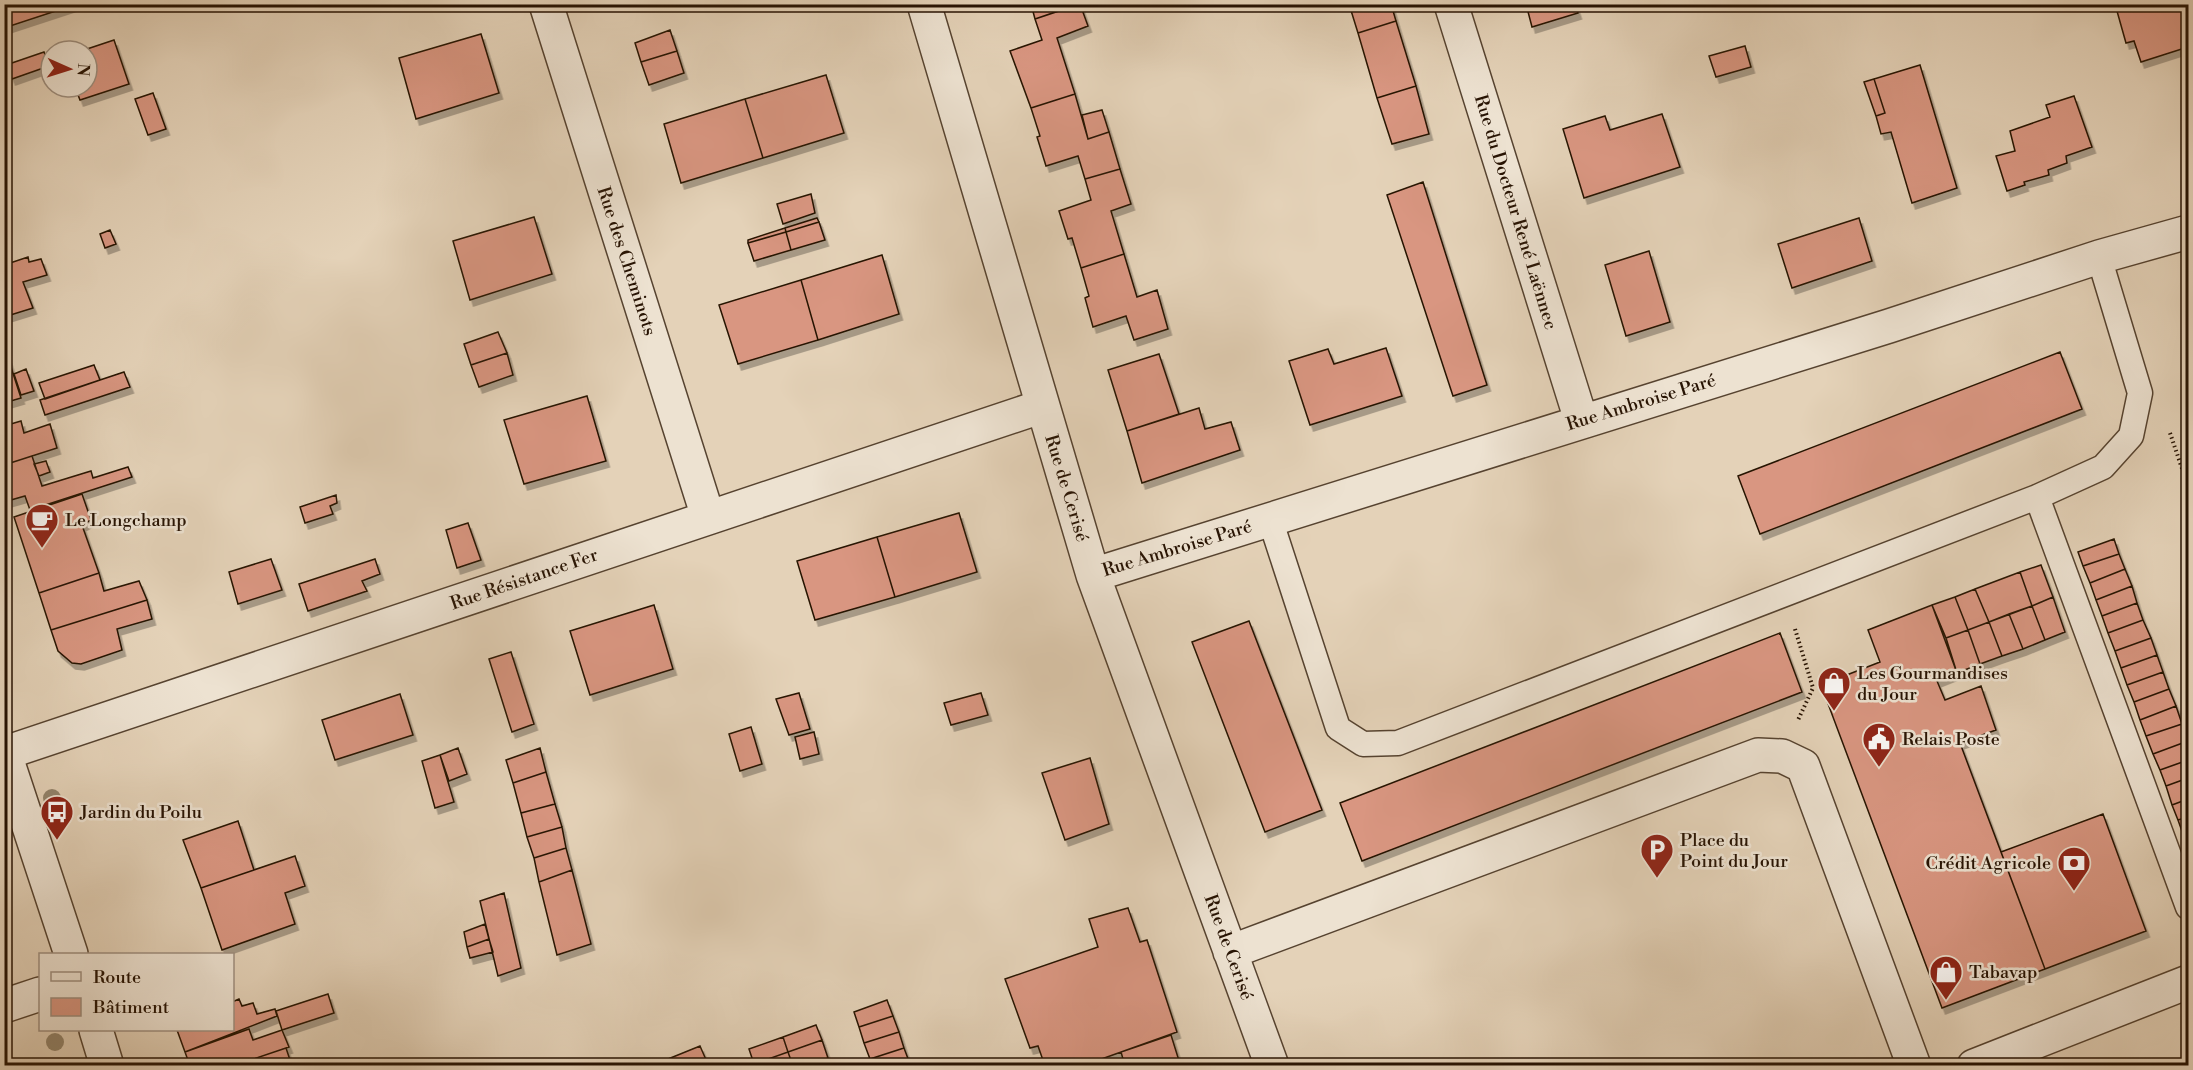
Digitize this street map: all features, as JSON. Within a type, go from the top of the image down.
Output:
[{"type":"street","name":"Rue des Cheminots","points":[[546,4],[708,517]]},
{"type":"street","name":"Rue de Cerisé","points":[[924,4],[1093,575],[1272,1065]]},
{"type":"street","name":"Rue du Docteur René Laënnec","points":[[1451,4],[1581,420]]},
{"type":"street","name":"Rue Ambroise Paré","points":[[1093,575],[1581,420],[1889,326],[2099,257],[2188,232]]},
{"type":"street","name":"Rue Résistance Fer","points":[[5,752],[1043,406]]},
{"type":"street","points":[[5,752],[71,953]]},
{"type":"street","points":[[1230,952],[1758,755],[1782,756],[1803,766],[1914,1065]]},
{"type":"street","points":[[1974,1065],[2188,982]]},
{"type":"street","points":[[4,1006],[39,994]]},
{"type":"street","points":[[97,1031],[107,1065]]},
{"type":"lane","points":[[1270,519],[1338,728],[1363,744],[1398,742],[2037,496],[2103,467],[2131,436],[2140,393],[2099,257]]},
{"type":"lane","points":[[2037,496],[2188,907]]},
{"type":"path","points":[[1782,756],[1813,688],[1785,593]]},
{"type":"building","points":[[4,4],[77,4],[4,28]]},
{"type":"building","points":[[1031,4],[1069,4],[1070,7],[1035,19]]},
{"type":"building","points":[[1080,4],[1088,26],[1057,38],[1075,94],[1031,108],[1010,51],[1042,40],[1035,19]]},
{"type":"building","points":[[1349,4],[1391,4],[1396,21],[1358,33]]},
{"type":"building","points":[[1526,4],[1575,4],[1578,13],[1532,27]]},
{"type":"building","points":[[2115,4],[2188,4],[2188,26],[2182,28],[2188,47],[2141,62],[2134,41],[2126,43]]},
{"type":"building","points":[[1396,21],[1416,86],[1377,98],[1358,33]]},
{"type":"building","points":[[670,30],[677,51],[641,62],[635,43]]},
{"type":"building","points":[[481,34],[499,93],[416,119],[399,58]]},
{"type":"building","points":[[114,40],[129,84],[99,94],[99,45]]},
{"type":"building","points":[[1745,46],[1751,67],[1716,77],[1709,56]]},
{"type":"building","points":[[677,51],[684,73],[649,85],[641,62]]},
{"type":"building","points":[[39,54],[39,70],[12,79],[6,65]]},
{"type":"building","points":[[1920,65],[1957,188],[1912,203],[1891,132],[1881,134],[1876,116],[1885,113],[1874,79]]},
{"type":"building","points":[[826,75],[844,133],[763,158],[745,99]]},
{"type":"building","points":[[1874,79],[1885,113],[1876,116],[1864,82]]},
{"type":"building","points":[[1416,86],[1429,134],[1392,144],[1377,98]]},
{"type":"building","points":[[153,93],[166,129],[148,135],[135,99]]},
{"type":"building","points":[[1075,94],[1088,139],[1109,132],[1120,169],[1085,179],[1078,156],[1046,166],[1031,108]]},
{"type":"building","points":[[2074,96],[2092,147],[2066,156],[2067,163],[2048,170],[2049,175],[2024,182],[2025,185],[2007,191],[1996,156],[2015,151],[2010,131],[2050,117],[2046,105]]},
{"type":"building","points":[[745,99],[763,158],[681,183],[664,124]]},
{"type":"building","points":[[1102,110],[1109,132],[1088,139],[1082,115]]},
{"type":"building","points":[[1662,114],[1680,167],[1584,198],[1563,129],[1605,116],[1610,130]]},
{"type":"building","points":[[1120,169],[1131,204],[1111,211],[1124,254],[1081,268],[1072,238],[1068,239],[1059,211],[1091,200],[1085,179]]},
{"type":"building","points":[[1423,182],[1487,385],[1453,396],[1387,195]]},
{"type":"building","points":[[811,194],[815,213],[783,224],[777,204]]},
{"type":"building","points":[[534,217],[552,274],[470,300],[453,241]]},
{"type":"building","points":[[817,218],[819,222],[786,232],[785,228]]},
{"type":"building","points":[[1859,218],[1872,261],[1792,288],[1778,244]]},
{"type":"building","points":[[819,222],[825,240],[791,250],[786,232]]},
{"type":"building","points":[[785,228],[786,232],[748,243],[748,240]]},
{"type":"building","points":[[110,230],[116,244],[105,248],[100,234]]},
{"type":"building","points":[[786,232],[791,250],[754,261],[748,243]]},
{"type":"building","points":[[1649,251],[1670,322],[1626,336],[1605,265]]},
{"type":"building","points":[[1124,254],[1137,297],[1157,290],[1168,329],[1134,340],[1126,316],[1093,327],[1085,298],[1089,296],[1081,268]]},
{"type":"building","points":[[882,255],[899,314],[818,340],[801,280]]},
{"type":"building","points":[[28,257],[29,262],[41,259],[47,275],[23,282],[33,308],[4,317],[4,265]]},
{"type":"building","points":[[801,280],[818,340],[738,364],[719,305]]},
{"type":"building","points":[[498,332],[507,353],[471,365],[464,344]]},
{"type":"building","points":[[1386,348],[1402,396],[1310,425],[1289,361],[1328,349],[1334,364]]},
{"type":"building","points":[[2060,352],[2082,409],[1760,534],[1738,476]]},
{"type":"building","points":[[507,353],[513,375],[479,387],[471,365]]},
{"type":"building","points":[[1159,354],[1179,414],[1127,431],[1108,370]]},
{"type":"building","points":[[8,358],[21,398],[4,403],[4,359]]},
{"type":"building","points":[[94,365],[100,380],[45,399],[39,383]]},
{"type":"building","points":[[26,369],[34,391],[21,395],[14,374]]},
{"type":"building","points":[[124,372],[130,387],[45,415],[40,400]]},
{"type":"building","points":[[587,396],[606,461],[524,484],[504,420]]},
{"type":"building","points":[[1199,408],[1205,429],[1231,422],[1240,450],[1142,483],[1127,431]]},
{"type":"building","points":[[21,421],[24,433],[50,424],[57,448],[4,465],[4,426]]},
{"type":"building","points":[[32,456],[42,486],[91,471],[93,478],[128,467],[132,477],[30,510],[25,496],[4,502],[4,465]]},
{"type":"building","points":[[46,461],[50,472],[39,476],[34,464]]},
{"type":"building","points":[[82,494],[91,520],[82,525],[99,573],[39,593],[14,517]]},
{"type":"building","points":[[336,495],[337,503],[330,506],[333,514],[305,523],[300,507]]},
{"type":"building","points":[[959,513],[977,572],[895,597],[877,537]]},
{"type":"building","points":[[468,523],[481,560],[457,568],[446,530]]},
{"type":"building","points":[[877,537],[895,597],[815,620],[797,561]]},
{"type":"building","points":[[2114,539],[2119,554],[2083,566],[2078,552]]},
{"type":"building","points":[[2119,554],[2125,569],[2090,583],[2083,566]]},
{"type":"building","points":[[271,559],[282,590],[238,604],[229,572]]},
{"type":"building","points":[[375,559],[380,574],[362,581],[367,591],[308,611],[299,584]]},
{"type":"building","points":[[2041,565],[2053,597],[2032,606],[2020,572]]},
{"type":"building","points":[[2125,569],[2132,586],[2096,600],[2090,583]]},
{"type":"building","points":[[2020,572],[2032,606],[1989,622],[1975,589]]},
{"type":"building","points":[[99,573],[104,591],[139,581],[147,600],[51,630],[39,593]]},
{"type":"building","points":[[2132,586],[2137,603],[2102,616],[2096,600]]},
{"type":"building","points":[[1975,589],[1989,622],[1968,630],[1955,597]]},
{"type":"building","points":[[1955,597],[1968,630],[1946,638],[1932,605]]},
{"type":"building","points":[[2053,597],[2065,632],[2045,640],[2032,606]]},
{"type":"building","points":[[147,600],[152,619],[117,629],[122,650],[81,664],[72,663],[58,651],[51,630]]},
{"type":"building","points":[[2137,603],[2143,620],[2108,633],[2102,616]]},
{"type":"building","points":[[654,605],[673,669],[590,695],[570,631]]},
{"type":"building","points":[[1932,605],[1957,673],[1937,681],[1945,700],[1981,686],[1996,730],[1960,743],[2045,969],[1942,1008],[1821,685],[1880,662],[1868,630]]},
{"type":"building","points":[[2032,606],[2045,640],[2023,649],[2009,614]]},
{"type":"building","points":[[2009,614],[2023,649],[2002,656],[1989,622]]},
{"type":"building","points":[[2143,620],[2151,638],[2115,651],[2108,633]]},
{"type":"building","points":[[1249,621],[1322,810],[1265,832],[1192,642]]},
{"type":"building","points":[[1989,622],[2002,656],[1980,664],[1968,630]]},
{"type":"building","points":[[1968,630],[1980,664],[1957,673],[1946,638]]},
{"type":"building","points":[[1780,633],[1802,692],[1362,861],[1340,803]]},
{"type":"building","points":[[2151,638],[2157,655],[2121,668],[2115,651]]},
{"type":"building","points":[[511,652],[534,724],[512,732],[489,659]]},
{"type":"building","points":[[2157,655],[2163,672],[2127,685],[2121,668]]},
{"type":"building","points":[[2163,672],[2169,689],[2134,702],[2127,685]]},
{"type":"building","points":[[2169,689],[2176,706],[2140,720],[2134,702]]},
{"type":"building","points":[[799,693],[810,729],[789,735],[776,699]]},
{"type":"building","points":[[981,693],[988,715],[951,725],[944,703]]},
{"type":"building","points":[[400,694],[413,735],[335,760],[322,720]]},
{"type":"building","points":[[2176,706],[2182,724],[2146,736],[2140,720]]},
{"type":"building","points":[[2182,724],[2188,741],[2153,754],[2146,736]]},
{"type":"building","points":[[751,727],[762,764],[740,771],[729,734]]},
{"type":"building","points":[[814,732],[819,754],[800,759],[795,737]]},
{"type":"building","points":[[2188,741],[2188,760],[2160,770],[2153,754]]},
{"type":"building","points":[[458,748],[467,774],[449,781],[440,755]]},
{"type":"building","points":[[540,748],[546,772],[513,783],[506,760]]},
{"type":"building","points":[[440,755],[454,802],[435,808],[422,761]]},
{"type":"building","points":[[1090,758],[1109,824],[1065,840],[1042,773]]},
{"type":"building","points":[[2188,760],[2188,778],[2166,786],[2160,770]]},
{"type":"building","points":[[546,772],[555,804],[521,813],[513,783]]},
{"type":"building","points":[[2188,778],[2188,799],[2172,805],[2166,786]]},
{"type":"building","points":[[2188,799],[2188,817],[2178,820],[2172,805]]},
{"type":"building","points":[[555,804],[562,827],[527,837],[521,813]]},
{"type":"building","name":"Crédit Agricole","points":[[2103,814],[2146,931],[2045,969],[2001,852]]},
{"type":"building","points":[[2188,817],[2188,836],[2184,837],[2178,820]]},
{"type":"building","points":[[238,821],[254,870],[201,888],[183,840]]},
{"type":"building","points":[[562,827],[566,848],[534,858],[527,837]]},
{"type":"building","points":[[566,848],[572,870],[539,882],[534,858]]},
{"type":"building","points":[[295,856],[305,886],[285,893],[295,924],[222,950],[201,888]]},
{"type":"building","points":[[572,870],[591,944],[557,955],[539,882]]},
{"type":"building","points":[[504,893],[521,968],[498,976],[480,901]]},
{"type":"building","points":[[1128,908],[1140,942],[1147,940],[1177,1032],[1082,1066],[1045,1066],[1038,1046],[1030,1048],[1005,979],[1098,947],[1089,919]]},
{"type":"building","points":[[485,924],[489,939],[467,947],[464,932]]},
{"type":"building","points":[[489,939],[493,952],[470,958],[467,947]]},
{"type":"building","points":[[328,994],[334,1013],[282,1030],[276,1011]]},
{"type":"building","points":[[239,999],[242,1006],[253,1003],[257,1014],[275,1009],[277,1016],[185,1052],[177,1031],[234,1031],[234,1001]]},
{"type":"building","points":[[887,1000],[893,1016],[859,1027],[854,1012]]},
{"type":"building","points":[[893,1016],[899,1032],[864,1043],[859,1027]]},
{"type":"building","points":[[816,1025],[822,1040],[788,1052],[783,1037]]},
{"type":"building","points":[[249,1029],[253,1040],[282,1030],[289,1047],[233,1066],[190,1066],[185,1052]]},
{"type":"building","points":[[899,1032],[904,1048],[870,1059],[864,1043]]},
{"type":"building","points":[[1171,1035],[1180,1064],[1184,1066],[1125,1066],[1121,1052]]},
{"type":"building","points":[[783,1037],[788,1052],[754,1064],[749,1049]]},
{"type":"building","points":[[822,1040],[828,1058],[805,1066],[793,1066],[788,1052]]},
{"type":"building","points":[[700,1046],[707,1062],[697,1066],[670,1066],[668,1059]]},
{"type":"building","points":[[286,1048],[292,1066],[233,1066]]},
{"type":"building","points":[[904,1048],[910,1064],[873,1066],[870,1059]]},
{"type":"building","points":[[788,1052],[793,1066],[755,1066],[754,1064]]},
{"type":"building","points":[[828,1058],[831,1066],[805,1066]]},
{"type":"place","name":"Le Longchamp","points":[[42,549]]},
{"type":"place","name":"Les Gourmandises du Jour","points":[[1834,712]]},
{"type":"place","name":"Relais Poste","points":[[1879,768]]},
{"type":"place","name":"Jardin du Poilu","points":[[57,841]]},
{"type":"place","name":"Place du Point du Jour","points":[[1657,879]]},
{"type":"place","name":"Crédit Agricole","points":[[2074,892]]},
{"type":"place","name":"Tabavap","points":[[1946,1001]]}]
